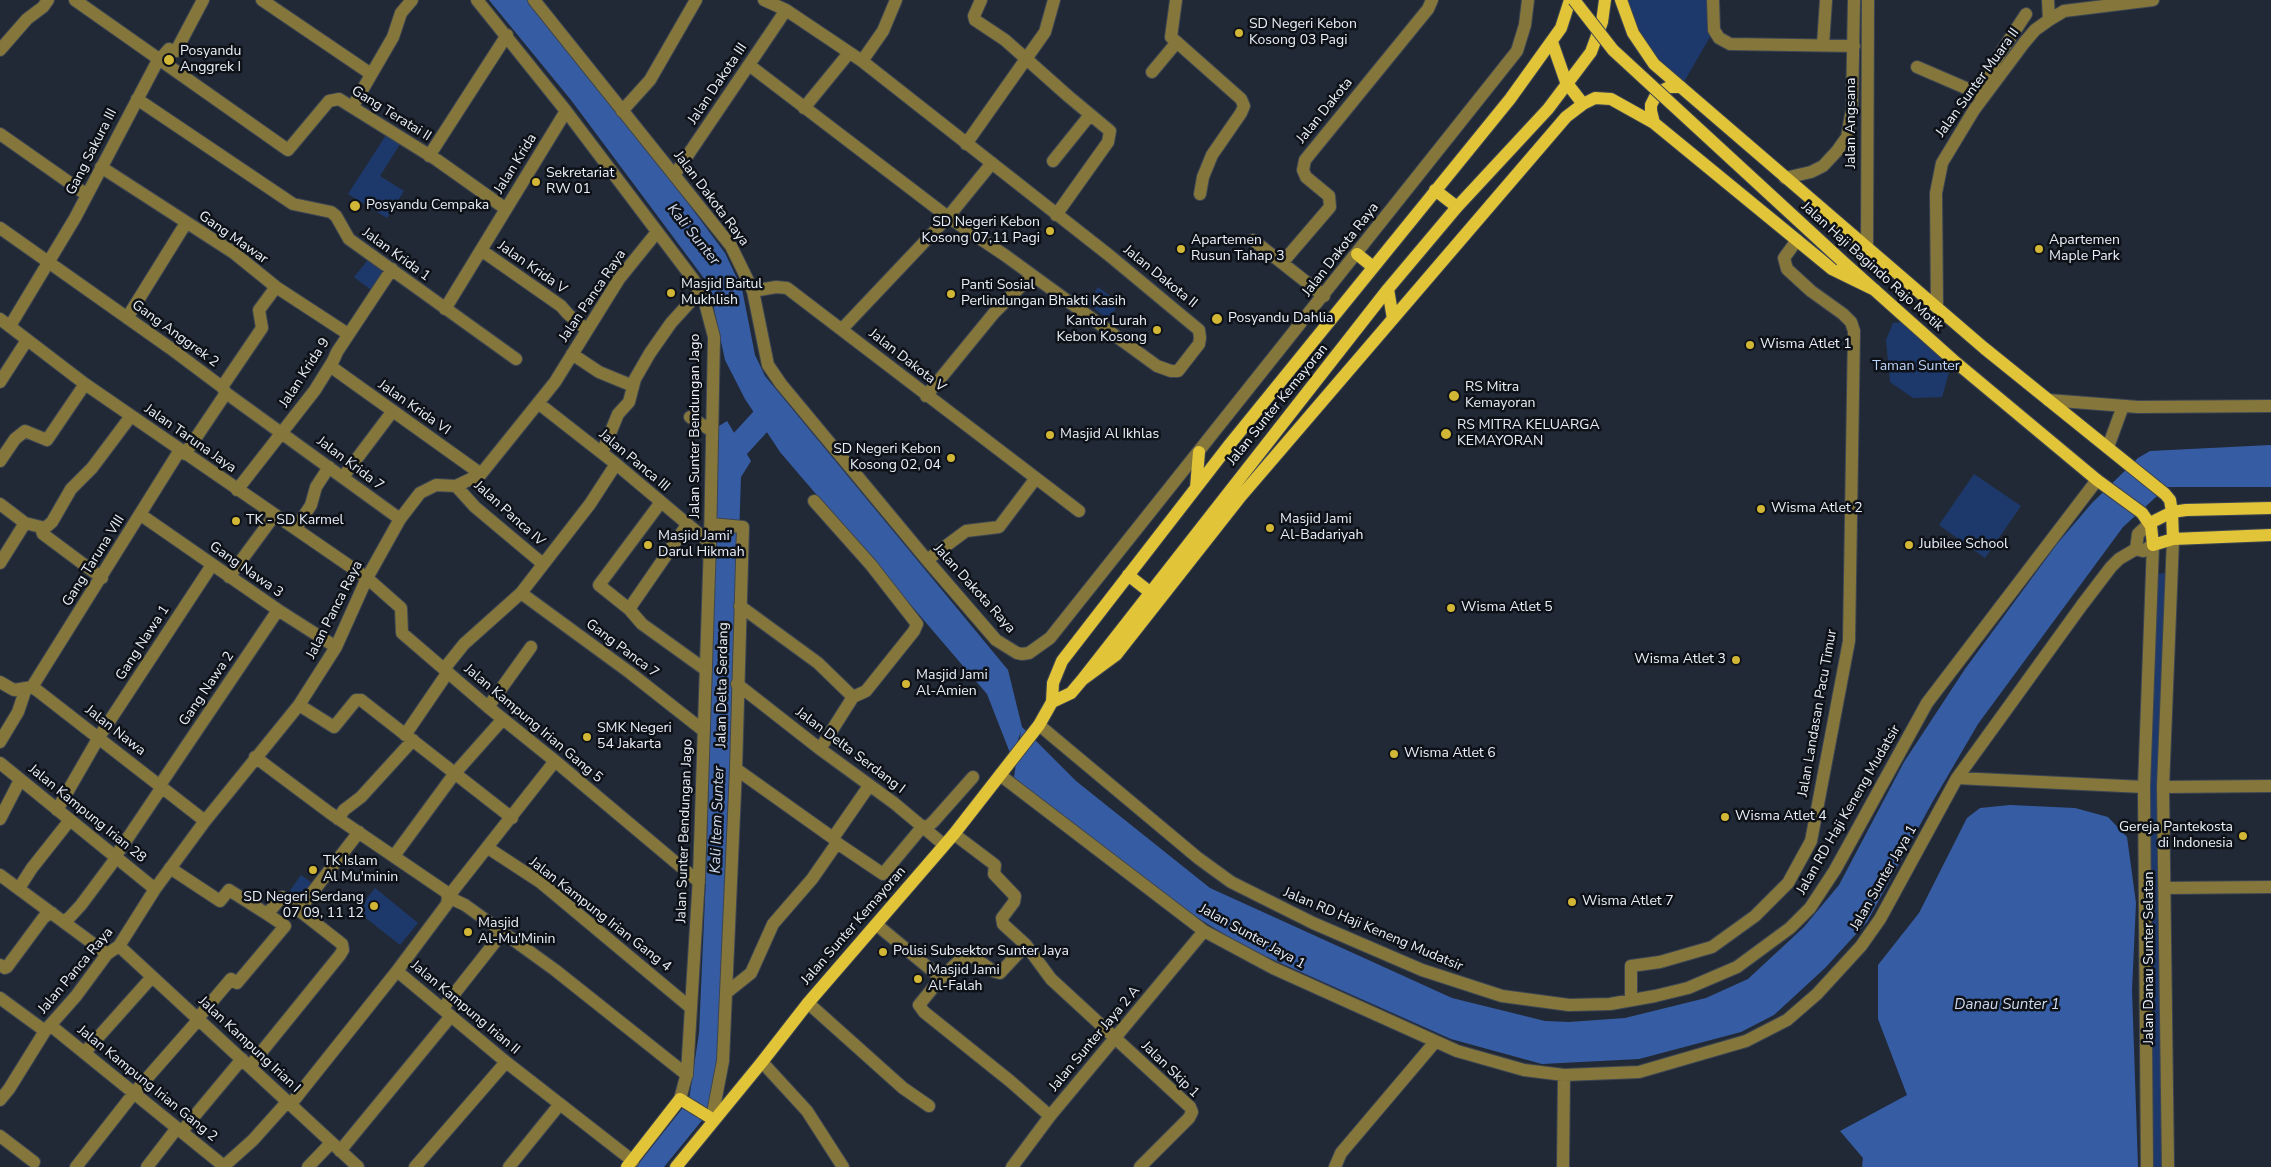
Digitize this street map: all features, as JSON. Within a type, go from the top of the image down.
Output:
[{"type":"main road","name":"Jalan Sunter Kemayoran","points":[[676,1167],[712,1118],[762,1062],[808,1003],[877,925],[943,844],[954,834],[1004,771],[1039,725],[1052,702],[1053,683],[1062,661],[1196,488],[1510,99],[1561,28],[1570,0]]},
{"type":"main road","name":"Jalan Haji Bagindo Rajo Motik","points":[[1574,0],[1614,50],[1841,260],[1953,360],[2102,483],[2140,511],[2150,524],[2153,545]]},
{"type":"main road","name":"Jalan Sunter Kemayoran","points":[[1052,702],[1071,692],[1082,680],[1151,593],[1230,488],[1325,371],[1388,289],[1457,207],[1548,109],[1566,82],[1591,52],[1602,22],[1605,0]]},
{"type":"main road","name":"Jalan Haji Bagindo Rajo Motik","points":[[1621,0],[1633,33],[1654,64],[1937,307],[2048,400],[2165,494],[2170,500],[2173,539]]},
{"type":"main road","points":[[1552,42],[1566,82],[1583,104]]},
{"type":"main road","points":[[1654,123],[1650,111],[1654,98],[1663,89],[1681,87]]},
{"type":"main road","points":[[1082,680],[1116,655],[1241,496],[1566,117],[1583,104],[1595,98],[1610,99],[1654,123],[1832,269],[1875,290]]},
{"type":"main road","points":[[1513,147],[1540,148]]},
{"type":"main road","points":[[1435,190],[1457,207]]},
{"type":"main road","points":[[1357,254],[1373,267]]},
{"type":"main road","points":[[1388,289],[1393,319]]},
{"type":"main road","points":[[1196,488],[1199,452]]},
{"type":"main road","points":[[1230,488],[1241,496]]},
{"type":"main road","points":[[2150,524],[2172,512],[2271,508]]},
{"type":"main road","points":[[2153,545],[2173,539],[2271,535]]},
{"type":"main road","points":[[1128,575],[1151,593]]},
{"type":"main road","points":[[630,1164],[681,1099],[712,1118]]},
{"type":"street","points":[[0,50],[27,18],[43,7],[48,0]]},
{"type":"street","name":"Gang Teratai II","points":[[76,0],[158,60],[288,150],[329,101],[339,99],[353,106],[506,208]]},
{"type":"street","points":[[158,60],[169,49],[176,51],[202,0]]},
{"type":"street","points":[[262,0],[372,74]]},
{"type":"street","points":[[353,106],[393,37],[401,13],[412,0]]},
{"type":"street","name":"Jalan Sunter Bendungan Jago","points":[[477,0],[566,112],[700,292],[714,337],[712,524],[699,880],[687,1075],[681,1099]]},
{"type":"street","name":"Jalan Dakota Raya","points":[[534,0],[731,246],[753,291],[768,364],[781,384],[996,640],[1017,653],[1029,653],[1050,638],[1517,51],[1525,25],[1528,0]]},
{"type":"street","points":[[622,110],[650,80],[696,0]]},
{"type":"street","name":"Jalan Dakota II","points":[[749,65],[948,217],[1164,370],[1178,371],[1198,344],[1200,338],[1199,330],[1190,321],[992,163],[862,61],[786,10],[764,0]]},
{"type":"street","points":[[862,61],[883,31],[896,0]]},
{"type":"street","points":[[981,0],[974,16],[975,20],[1005,40],[1110,131],[1110,138],[1056,215]]},
{"type":"street","points":[[966,144],[1045,32],[1054,0]]},
{"type":"street","points":[[1176,0],[1171,36],[1241,99],[1243,104],[1241,113],[1212,155],[1200,194]]},
{"type":"street","name":"Jalan Dakota","points":[[1282,263],[1330,207],[1329,196],[1306,177],[1303,170],[1305,160],[1428,9],[1432,0]]},
{"type":"street","points":[[1713,0],[1714,30],[1719,38],[1730,44],[1854,46]]},
{"type":"street","points":[[1823,45],[1826,0]]},
{"type":"street","name":"Jalan Angsana","points":[[1785,178],[1811,172],[1822,166],[1837,151],[1847,136],[1851,120],[1854,0]]},
{"type":"street","name":"Jalan Angsana","points":[[1867,247],[1868,0]]},
{"type":"street","points":[[2048,0],[2049,20]]},
{"type":"street","name":"Jalan Sunter Muara II","points":[[1937,307],[1936,193],[1942,163],[1980,94],[2035,30],[2064,11],[2153,0]]},
{"type":"street","name":"Jalan Dakota III","points":[[675,174],[786,10]]},
{"type":"street","points":[[1917,67],[1980,94],[2026,14]]},
{"type":"street","points":[[429,156],[506,35]]},
{"type":"street","points":[[1152,72],[1177,42]]},
{"type":"street","points":[[804,108],[850,53]]},
{"type":"street","name":"Gang Sakura III","points":[[5,323],[48,263],[87,195],[158,60]]},
{"type":"street","name":"Jalan Krida 1","points":[[136,99],[293,204],[332,212],[349,239],[516,359]]},
{"type":"street","name":"Jalan Krida","points":[[445,309],[566,112]]},
{"type":"street","points":[[1053,161],[1090,115]]},
{"type":"street","points":[[0,134],[87,195]]},
{"type":"street","points":[[842,329],[948,217],[992,163]]},
{"type":"street","name":"Gang Mawar","points":[[101,167],[234,253],[276,287],[348,334]]},
{"type":"street","points":[[128,318],[186,223]]},
{"type":"street","name":"Gang Anggrek 2","points":[[0,228],[128,318],[282,432]]},
{"type":"street","name":"Jalan Panca Raya","points":[[0,1100],[5,1085],[47,1028],[76,996],[107,954],[119,946],[155,889],[205,821],[299,705],[336,647],[367,578],[400,519],[420,492],[436,485],[456,486],[481,474],[554,382],[619,279],[657,232]]},
{"type":"street","points":[[1253,240],[1324,296]]},
{"type":"street","name":"Jalan Landasan Pacu Timur","points":[[1631,1000],[1631,966],[1660,962],[1712,947],[1755,916],[1788,883],[1811,841],[1849,641],[1854,332],[1851,322],[1843,314],[1811,291],[1787,269],[1784,258],[1796,240]]},
{"type":"street","name":"Jalan Krida V","points":[[481,250],[561,306],[587,330]]},
{"type":"street","name":"Jalan Krida 9","points":[[240,486],[330,366],[348,334],[392,269]]},
{"type":"street","points":[[926,396],[994,312],[1032,275]]},
{"type":"street","name":"Gang Taruna VIII","points":[[0,742],[18,712],[29,688],[141,515],[186,450],[262,328],[259,310],[276,287]]},
{"type":"street","name":"Jalan Dakota V","points":[[753,291],[776,287],[787,288],[1079,511]]},
{"type":"street","points":[[602,453],[618,414],[629,402],[633,386],[646,358],[671,323],[700,292]]},
{"type":"street","name":"Jalan Taruna Jaya","points":[[5,323],[85,384],[240,486],[274,516],[296,528],[367,578]]},
{"type":"street","points":[[0,382],[27,340]]},
{"type":"street","points":[[572,354],[599,372],[633,386]]},
{"type":"street","name":"Jalan Krida VI","points":[[330,366],[481,474]]},
{"type":"street","points":[[0,461],[14,439],[25,431],[47,440],[85,384]]},
{"type":"street","points":[[2048,400],[2123,406],[2271,406]]},
{"type":"street","name":"Jalan Panca III","points":[[538,403],[616,464],[710,543]]},
{"type":"street","points":[[2108,448],[2123,406]]},
{"type":"street","points":[[343,477],[392,412]]},
{"type":"street","points":[[0,504],[25,523],[45,528],[52,522],[72,489],[92,468],[131,416]]},
{"type":"street","points":[[690,417],[712,431]]},
{"type":"street","name":"Jalan Krida 7","points":[[282,432],[400,519]]},
{"type":"street","points":[[338,819],[344,810],[361,797],[409,738],[446,671],[464,644],[521,593],[590,504],[616,464]]},
{"type":"street","points":[[296,528],[311,505],[316,487],[328,467]]},
{"type":"street","points":[[927,560],[966,531],[999,526],[1036,478]]},
{"type":"street","name":"Jalan RD Haji Keneng Mudatsir","points":[[1039,725],[1198,858],[1231,882],[1313,924],[1422,970],[1502,996],[1569,1005],[1610,1004],[1688,988],[1737,967],[1790,928],[1810,908],[1835,870],[1927,704],[2102,483]]},
{"type":"street","name":"Jalan Panca IV","points":[[456,486],[475,507],[543,564]]},
{"type":"street","points":[[814,501],[871,564],[917,622],[914,631],[866,690],[853,697],[820,749]]},
{"type":"street","points":[[661,502],[599,585],[629,609],[642,624],[706,670]]},
{"type":"street","name":"Gang Nawa 3","points":[[141,515],[278,610],[336,647]]},
{"type":"street","points":[[230,577],[274,516]]},
{"type":"street","points":[[0,563],[25,523]]},
{"type":"street","points":[[712,524],[741,526],[740,606]]},
{"type":"street","points":[[2136,549],[2138,534],[2150,524]]},
{"type":"street","points":[[629,609],[687,525]]},
{"type":"street","points":[[41,528],[43,534],[102,578]]},
{"type":"street","name":"Jalan Danau Sunter Selatan","points":[[2168,1167],[2163,788],[2173,539]]},
{"type":"street","name":"Jalan Danau Sunter Selatan","points":[[2147,1167],[2144,787],[2153,545]]},
{"type":"street","name":"Jalan Sunter Jaya 1","points":[[1004,771],[1204,931],[1273,968],[1457,1051],[1524,1070],[1564,1075],[1639,1072],[1730,1048],[1746,1041],[1787,1020],[1817,994],[1861,946],[1880,919],[1957,778],[2111,567],[2136,549],[2143,551],[2153,545]]},
{"type":"street","name":"Gang Nawa 1","points":[[57,810],[99,737],[212,565]]},
{"type":"street","name":"Jalan Kampung Irian Gang 5","points":[[367,578],[401,608],[402,633],[488,707],[699,880]]},
{"type":"street","name":"Gang Panca 7","points":[[521,593],[629,672],[704,731]]},
{"type":"street","name":"Jalan Delta Serdang","points":[[740,606],[818,663],[853,697]]},
{"type":"street","name":"Jalan Delta Serdang","points":[[712,1118],[723,1061],[736,769],[740,606]]},
{"type":"street","name":"Gang Nawa 2","points":[[64,921],[82,905],[116,857],[278,610]]},
{"type":"street","points":[[488,707],[531,647]]},
{"type":"street","name":"Jalan Nawa","points":[[0,682],[14,690],[29,688],[99,737],[205,821]]},
{"type":"street","name":"Jalan Delta Serdang I","points":[[737,684],[943,844]]},
{"type":"street","points":[[299,705],[334,727],[356,700],[361,700],[512,818]]},
{"type":"street","points":[[394,856],[455,773],[503,719]]},
{"type":"street","points":[[255,757],[338,819],[446,892],[448,898],[461,902],[555,970],[687,1075]]},
{"type":"street","name":"Jalan Kampung Irian II","points":[[555,761],[448,898],[447,904],[397,971],[506,1062],[560,1104],[630,1164]]},
{"type":"street","name":"Jalan Kampung Irian 28","points":[[0,763],[155,889]]},
{"type":"street","points":[[736,769],[883,874],[922,826],[927,827],[933,822],[973,776]]},
{"type":"street","points":[[1957,778],[2144,787]]},
{"type":"street","points":[[0,819],[20,780]]},
{"type":"street","points":[[726,993],[752,972],[773,924],[812,879],[869,786]]},
{"type":"street","points":[[2163,788],[2271,786]]},
{"type":"street","points":[[16,887],[21,885],[70,820]]},
{"type":"street","points":[[298,911],[359,832]]},
{"type":"street","points":[[954,834],[995,865],[994,874],[1015,898],[1002,918],[1002,924],[1026,945],[1051,979],[1115,1038]]},
{"type":"street","name":"Jalan Kampung Irian Gang 4","points":[[488,848],[540,882],[692,1008]]},
{"type":"street","points":[[76,1167],[134,1093],[198,1021],[231,979],[237,983],[285,926],[229,890],[220,901],[170,868]]},
{"type":"street","points":[[0,874],[107,954]]},
{"type":"street","points":[[2165,888],[2271,887]]},
{"type":"street","points":[[147,1167],[243,1063],[343,950],[342,944],[282,897],[267,914]]},
{"type":"street","points":[[0,965],[5,968],[7,967],[44,917],[52,912]]},
{"type":"street","points":[[877,925],[941,978]]},
{"type":"street","name":"Jalan Sunter Jaya 2 A","points":[[1012,1167],[1050,1116],[1204,931]]},
{"type":"street","points":[[308,1167],[332,1146],[447,1012],[503,932]]},
{"type":"street","points":[[1026,945],[1000,973],[993,971],[975,958],[967,956],[962,958],[941,978],[920,1003],[921,1009],[1050,1116]]},
{"type":"street","name":"Jalan Kampung Irian I","points":[[119,946],[151,979],[332,1146],[358,1167]]},
{"type":"street","points":[[225,1167],[248,1146],[287,1104],[397,971]]},
{"type":"street","points":[[85,1052],[151,979]]},
{"type":"street","name":"Jalan Kampung Irian Gang 2","points":[[0,998],[85,1052],[225,1167]]},
{"type":"street","points":[[808,1003],[903,1088],[928,1106]]},
{"type":"street","name":"Jalan Skip 1","points":[[1115,1038],[1190,1107],[1192,1112],[1189,1118],[1140,1167]]},
{"type":"street","points":[[1335,1167],[1342,1153],[1435,1042]]},
{"type":"street","points":[[415,1167],[506,1062]]},
{"type":"street","points":[[762,1062],[807,1111],[843,1167]]},
{"type":"street","points":[[1563,1167],[1564,1075]]},
{"type":"street","points":[[509,1167],[560,1104]]},
{"type":"street","points":[[0,1136],[34,1162]]},
{"type":"green space","points":[[1621,0],[1714,0],[1714,30],[1681,87],[1654,64]]},
{"type":"green space","points":[[388,132],[402,141],[380,176],[404,191],[387,218],[348,194]]},
{"type":"green space","points":[[368,260],[384,273],[371,290],[354,277]]},
{"type":"green space","points":[[1098,287],[1120,303],[1108,319],[1087,303]]},
{"type":"green space","name":"Taman Sunter","points":[[1907,322],[1952,362],[1942,397],[1913,398],[1890,382],[1886,340],[1893,323]]},
{"type":"green space","points":[[1974,474],[2021,506],[1985,558],[1939,525]]},
{"type":"green space","points":[[2171,572],[2165,902],[2168,1167],[2147,1167],[2146,859],[2152,575]]},
{"type":"green space","points":[[301,875],[312,883],[301,900],[289,892]]},
{"type":"green space","points":[[375,888],[418,923],[400,945],[357,911]]},
{"type":"water","name":"Kali Sunter","points":[[489,0],[529,0],[594,77],[725,253],[742,289],[755,355],[765,376],[1008,670],[1022,727],[1076,781],[1210,888],[1452,998],[1545,1021],[1569,1022],[1625,1018],[1706,998],[1748,979],[1804,927],[1839,885],[1904,762],[1965,669],[2057,544],[2092,503],[2138,458],[2150,451],[2271,445],[2271,487],[2167,487],[2123,527],[1978,724],[1933,801],[1867,922],[1825,968],[1774,1015],[1741,1032],[1639,1059],[1542,1064],[1451,1039],[1247,948],[1134,879],[1014,777],[1021,731],[1012,758],[987,694],[780,452],[745,399],[725,360],[709,285],[571,100]]},
{"type":"water","name":"Kali Item Sunter","points":[[727,421],[751,461],[741,477],[721,1060],[708,1113],[664,1167],[636,1167],[689,1100],[699,1033],[706,877],[719,426]]},
{"type":"water","name":"Danau Sunter 1","points":[[2010,805],[2075,808],[2108,817],[2127,837],[2136,903],[2132,990],[2138,1167],[1862,1167],[1863,1158],[1840,1131],[1907,1095],[1878,1019],[1878,965],[1919,913],[1967,818],[1980,808]]},
{"type":"waterway","points":[[729,472],[729,456],[771,410]]},
{"type":"place","name":"SD Negeri Kebon Kosong 03 Pagi","points":[[1239,33]]},
{"type":"place","name":"Posyandu Anggrek I","points":[[169,60]]},
{"type":"place","name":"Sekretariat RW 01","points":[[536,182]]},
{"type":"place","name":"Posyandu Cempaka","points":[[355,206]]},
{"type":"place","name":"SD Negeri Kebon Kosong 07,11 Pagi","points":[[1050,231]]},
{"type":"place","name":"Apartemen Rusun Tahap 3","points":[[1181,249]]},
{"type":"place","name":"Apartemen Maple Park","points":[[2039,249]]},
{"type":"place","name":"Masjid Baitul Mukhlish","points":[[671,293]]},
{"type":"place","name":"Panti Sosial Perlindungan Bhakti Kasih","points":[[951,294]]},
{"type":"place","name":"Posyandu Dahlia","points":[[1217,319]]},
{"type":"place","name":"Kantor Lurah Kebon Kosong","points":[[1157,330]]},
{"type":"place","name":"Wisma Atlet 1","points":[[1750,345]]},
{"type":"place","name":"RS Mitra Kemayoran","points":[[1454,396]]},
{"type":"place","name":"RS MITRA KELUARGA KEMAYORAN","points":[[1446,434]]},
{"type":"place","name":"Masjid Al Ikhlas","points":[[1050,435]]},
{"type":"place","name":"SD Negeri Kebon Kosong 02, 04","points":[[951,458]]},
{"type":"place","name":"Wisma Atlet 2","points":[[1761,509]]},
{"type":"place","name":"TK - SD Karmel","points":[[236,521]]},
{"type":"place","name":"Masjid Jami Al-Badariyah","points":[[1270,528]]},
{"type":"place","name":"Masjid Jami' Darul Hikmah","points":[[648,545]]},
{"type":"place","name":"Jubilee School","points":[[1909,545]]},
{"type":"place","name":"Wisma Atlet 5","points":[[1451,608]]},
{"type":"place","name":"Wisma Atlet 3","points":[[1736,660]]},
{"type":"place","name":"Masjid Jami Al-Amien","points":[[906,684]]},
{"type":"place","name":"SMK Negeri 54 Jakarta","points":[[587,737]]},
{"type":"place","name":"Wisma Atlet 6","points":[[1394,754]]},
{"type":"place","name":"Wisma Atlet 4","points":[[1725,817]]},
{"type":"place","name":"Gereja Pantekosta di Indonesia","points":[[2243,836]]},
{"type":"place","name":"TK Islam Al Mu'minin","points":[[313,870]]},
{"type":"place","name":"Wisma Atlet 7","points":[[1572,902]]},
{"type":"place","name":"SD Negeri Serdang 07 09, 11 12","points":[[374,906]]},
{"type":"place","name":"Masjid Al-Mu'Minin","points":[[468,932]]},
{"type":"place","name":"Polisi Subsektor Sunter Jaya","points":[[883,952]]},
{"type":"place","name":"Masjid Jami Al-Falah","points":[[918,979]]}]
